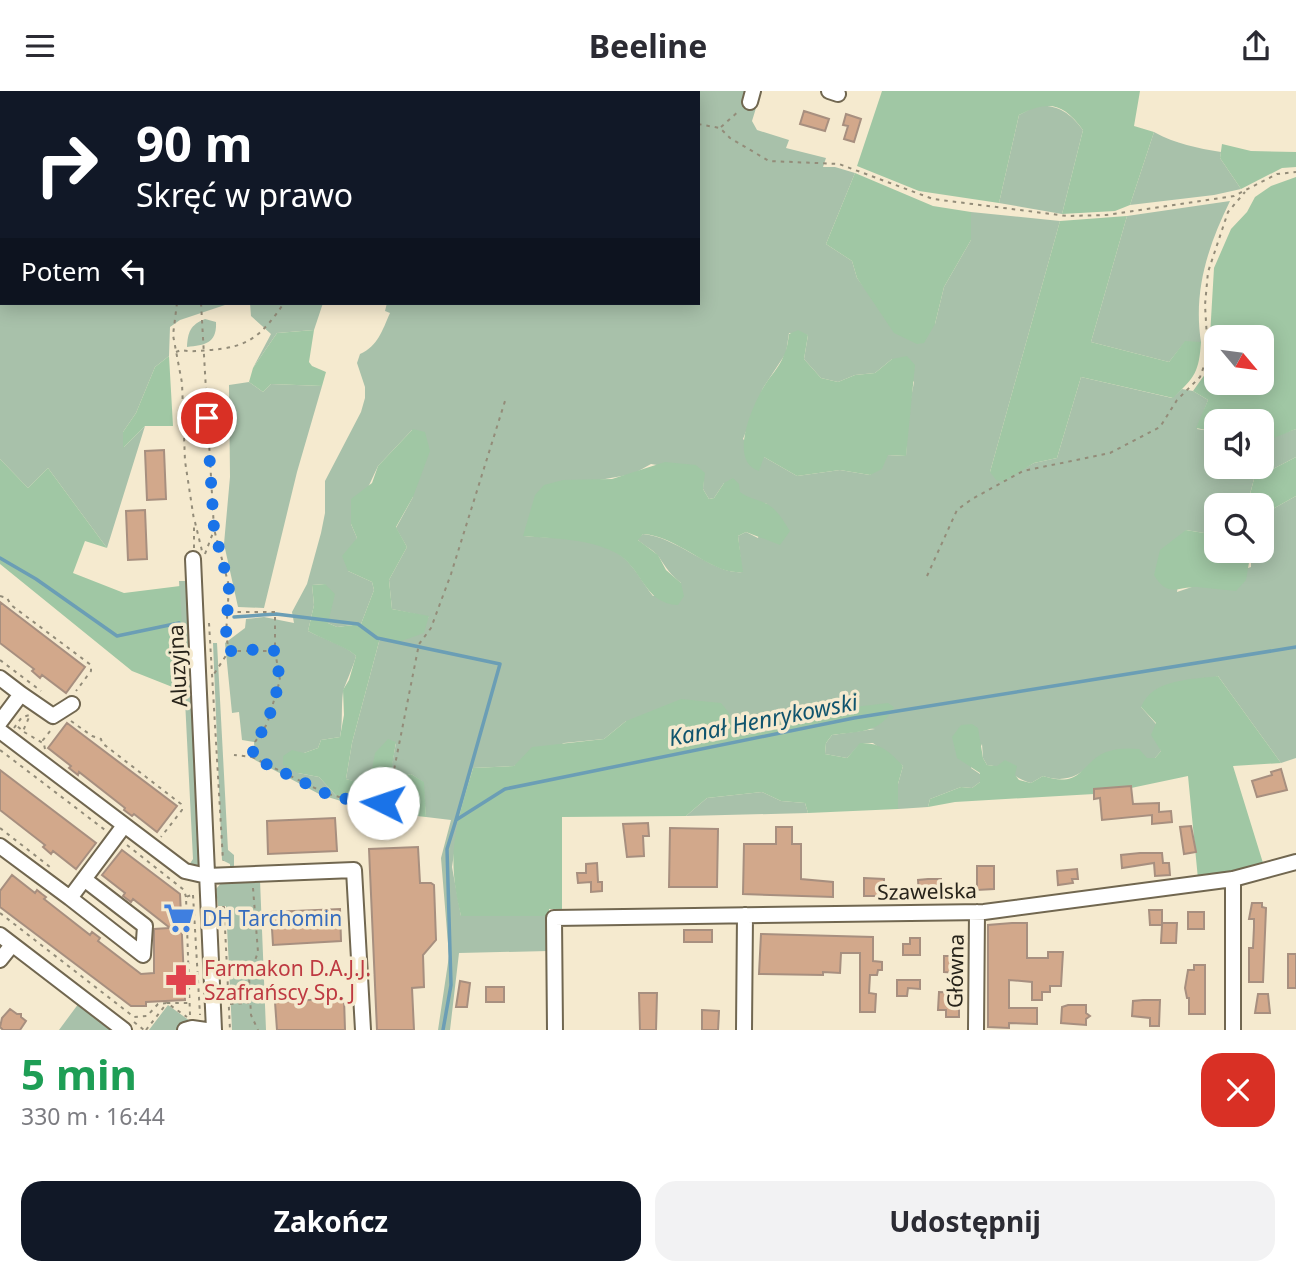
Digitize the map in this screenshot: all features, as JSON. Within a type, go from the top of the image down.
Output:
[{"type":"street","name":"Aluzyjna","points":[[193,559],[207,876],[202,1030]]},
{"type":"street","points":[[0,678],[18,699],[52,716],[69,703]]},
{"type":"street","points":[[0,722],[18,699]]},
{"type":"street","points":[[0,731],[119,832],[173,872],[207,876],[354,870],[363,1030]]},
{"type":"street","points":[[69,898],[119,832]]},
{"type":"street","points":[[0,846],[143,955],[145,926],[84,879]]},
{"type":"street","name":"Szawelska","points":[[555,1030],[554,918],[977,912],[1233,879],[1296,862]]},
{"type":"street","points":[[1233,879],[1233,1030]]},
{"type":"street","name":"Główna","points":[[975,1030],[977,912]]},
{"type":"street","points":[[745,915],[744,1030],[752,1030]]},
{"type":"street","points":[[0,935],[124,1030]]},
{"type":"street","points":[[0,960],[12,945]]},
{"type":"path","points":[[720,128],[752,97]]},
{"type":"path","points":[[700,124],[720,128],[730,138],[769,161],[839,164],[933,199],[1067,216],[1107,215],[1234,196],[1277,174],[1296,173]]},
{"type":"path","points":[[927,576],[957,510],[972,499],[1023,471],[1110,453],[1160,427],[1177,400],[1200,377],[1208,355],[1205,305],[1208,272],[1228,212],[1246,191]]},
{"type":"path","points":[[177,305],[173,335],[182,383],[185,461],[203,558],[214,529]]},
{"type":"path","points":[[201,305],[214,529],[226,573],[228,612],[229,651],[212,677]]},
{"type":"path","points":[[175,353],[181,350],[231,349],[248,343],[271,321],[283,305]]},
{"type":"path","points":[[234,755],[252,757],[325,793],[374,807],[383,803],[390,790],[419,644],[431,628],[451,574],[505,401]]},
{"type":"path","points":[[193,559],[195,522]]},
{"type":"path","points":[[0,596],[7,598],[11,605],[91,665],[91,671],[69,703],[66,717],[92,736],[101,739],[102,743],[181,804],[181,810],[157,843]]},
{"type":"path","points":[[228,612],[275,612],[275,651],[280,680],[267,724],[255,742],[252,757]]},
{"type":"path","points":[[209,618],[221,858],[228,864]]},
{"type":"path","points":[[229,651],[275,651]]},
{"type":"path","points":[[0,660],[46,695]]},
{"type":"path","points":[[18,699],[30,715]]},
{"type":"path","points":[[23,731],[34,710]]},
{"type":"path","points":[[30,715],[22,717],[16,725],[38,743],[44,744]]},
{"type":"path","points":[[0,750],[173,872],[186,897],[191,1020],[167,1003]]},
{"type":"path","points":[[0,828],[57,871]]},
{"type":"path","points":[[250,884],[255,896],[258,952],[249,977],[250,1003],[252,1020],[258,1030]]},
{"type":"path","points":[[186,897],[202,894]]},
{"type":"path","points":[[193,895],[202,1030]]},
{"type":"path","points":[[216,908],[224,907],[230,1030]]},
{"type":"path","points":[[0,913],[134,1017],[147,1016],[158,1004],[190,1003]]},
{"type":"path","points":[[187,929],[195,929]]},
{"type":"path","points":[[188,951],[196,951]]},
{"type":"path","points":[[189,974],[197,974]]},
{"type":"path","points":[[190,997],[198,996]]},
{"type":"path","points":[[146,1030],[167,1003]]},
{"type":"path","points":[[229,1004],[250,1003]]},
{"type":"green space","points":[[700,91],[745,91],[743,98],[756,108],[752,121],[757,130],[789,140],[786,148],[826,158],[823,167],[835,167],[855,173],[826,244],[852,261],[857,278],[876,303],[935,324],[944,287],[971,240],[971,212],[1060,221],[990,472],[1019,471],[1034,463],[1057,458],[1081,377],[1172,398],[1182,389],[1193,391],[1208,400],[1197,429],[1204,430],[1204,479],[1254,479],[1250,493],[1204,493],[1204,533],[1186,530],[1177,592],[1251,567],[1251,563],[1274,563],[1274,508],[1296,496],[1296,758],[1281,763],[1218,676],[1141,707],[1156,724],[1161,751],[1155,758],[1093,761],[1077,775],[1065,779],[1043,776],[1031,783],[987,765],[983,758],[982,744],[971,768],[980,774],[980,782],[972,788],[961,787],[930,799],[928,807],[898,809],[898,784],[903,766],[873,743],[861,743],[847,758],[825,754],[826,743],[832,735],[875,729],[785,722],[780,729],[735,737],[735,725],[626,721],[604,739],[564,743],[514,766],[473,768],[460,813],[452,867],[461,916],[549,916],[548,951],[459,953],[450,1030],[438,1030],[449,956],[441,858],[451,820],[426,817],[423,782],[411,774],[389,780],[396,743],[369,786],[346,779],[352,743],[380,638],[429,617],[392,609],[389,580],[407,547],[396,528],[413,497],[412,430],[378,466],[351,524],[357,538],[348,571],[372,582],[374,590],[361,624],[337,627],[328,623],[325,584],[312,585],[314,605],[308,631],[356,656],[343,692],[340,737],[321,740],[318,748],[304,753],[298,773],[319,777],[341,801],[321,795],[255,760],[254,742],[242,740],[239,712],[232,713],[225,643],[245,628],[246,619],[264,617],[294,623],[292,612],[307,584],[321,533],[325,513],[325,481],[361,412],[365,398],[365,387],[357,363],[360,354],[371,347],[382,332],[390,313],[385,311],[386,305],[700,305]],"holes":[[[789,333],[808,335],[804,359],[821,378],[838,382],[855,375],[875,373],[892,359],[914,382],[908,414],[906,456],[887,455],[870,475],[840,470],[797,476],[764,457],[743,439],[763,388],[786,353]],[[651,464],[704,473],[703,489],[709,499],[714,498],[724,483],[749,499],[767,504],[758,538],[746,532],[738,536],[742,572],[720,568],[669,542],[643,534],[637,539],[657,555],[681,583],[653,596],[627,561],[605,547],[578,540],[524,536],[594,481],[633,474]]]},
{"type":"green space","points":[[882,91],[1140,91],[1134,126],[1154,132],[1130,205],[1115,211],[1062,214],[1083,130],[1062,109],[1039,107],[1019,115],[999,203],[919,191],[857,166]]},
{"type":"green space","points":[[1038,105],[1064,111],[1083,130],[1062,214],[999,203],[1019,115]]},
{"type":"green space","points":[[1154,132],[1170,140],[1221,152],[1220,158],[1241,189],[1130,205]]},
{"type":"green space","points":[[1222,144],[1251,151],[1296,152],[1296,167],[1282,168],[1241,189],[1220,158]]},
{"type":"green space","points":[[855,173],[933,206],[971,212],[971,240],[944,287],[935,324],[924,343],[917,344],[894,333],[857,278],[852,261],[826,244]]},
{"type":"green space","points":[[1296,177],[1296,429],[1274,438],[1274,409],[1204,409],[1208,400],[1193,391],[1204,376],[1204,395],[1274,395],[1274,325],[1211,325],[1214,268],[1231,229],[1247,212],[1255,197],[1271,186]]},
{"type":"green space","points":[[1230,201],[1204,269],[1199,305],[1201,342],[1185,342],[1169,362],[1091,342],[1127,216]]},
{"type":"green space","points":[[1127,216],[1091,342],[1169,362],[1185,341],[1201,342],[1194,373],[1173,398],[1081,377],[1057,458],[1034,463],[1003,482],[996,480],[990,472],[1060,221]]},
{"type":"green space","points":[[0,305],[225,305],[180,320],[170,327],[169,356],[155,367],[136,413],[123,432],[124,447],[145,426],[107,548],[48,468],[28,488],[0,459]]},
{"type":"green space","points":[[250,305],[322,305],[314,330],[277,333],[253,368],[271,334],[251,316]]},
{"type":"green space","points":[[205,319],[216,322],[212,339],[205,344],[187,347],[191,330]]},
{"type":"green space","points":[[314,330],[309,362],[326,372],[322,386],[271,384],[263,392],[249,382],[253,368],[277,333]]},
{"type":"green space","points":[[798,330],[808,335],[804,359],[821,378],[838,382],[855,375],[875,373],[892,359],[907,356],[915,365],[906,456],[888,455],[882,469],[870,475],[840,470],[797,476],[764,457],[759,471],[750,465],[745,456],[744,445],[753,408],[782,360],[789,334]]},
{"type":"green space","points":[[169,356],[173,426],[145,426],[123,448],[123,432],[136,413],[155,367]]},
{"type":"green space","points":[[249,382],[263,392],[271,384],[322,386],[297,472],[264,608],[238,607],[224,544],[230,477],[229,385]]},
{"type":"green space","points":[[1204,409],[1204,430],[1196,428]]},
{"type":"green space","points":[[413,429],[425,432],[430,451],[413,497],[396,527],[407,547],[389,580],[392,609],[429,616],[424,633],[399,642],[380,638],[352,743],[346,779],[369,785],[375,753],[388,739],[396,742],[390,779],[411,774],[424,782],[426,817],[389,813],[341,801],[319,777],[298,773],[283,765],[283,756],[292,750],[304,753],[318,748],[321,740],[340,737],[344,715],[343,690],[356,656],[308,631],[314,605],[312,585],[325,584],[335,594],[328,623],[337,627],[361,624],[374,590],[372,582],[348,571],[342,556],[357,538],[351,524],[351,499],[372,483],[378,466]]},
{"type":"green space","points":[[1296,429],[1296,457],[1274,469],[1274,436]]},
{"type":"green space","points":[[1296,457],[1296,496],[1274,508],[1274,493],[1250,493],[1254,479],[1274,479],[1274,469]]},
{"type":"green space","points":[[0,459],[28,488],[48,468],[107,548],[85,541],[73,573],[124,593],[180,586],[185,692],[132,671],[0,564]]},
{"type":"green space","points":[[665,462],[696,465],[705,473],[703,489],[709,499],[714,498],[724,483],[733,478],[739,484],[740,492],[771,507],[790,531],[780,545],[746,532],[738,536],[743,572],[719,568],[669,541],[643,534],[638,540],[658,555],[666,570],[681,583],[684,596],[678,605],[657,598],[623,558],[603,547],[523,536],[535,495],[544,485],[563,480],[612,479]]},
{"type":"green space","points":[[1186,530],[1204,533],[1204,563],[1249,563],[1246,580],[1236,591],[1197,587],[1168,589],[1154,575],[1160,550]]},
{"type":"green space","points":[[179,581],[185,581],[188,586],[200,865],[187,868],[193,859]]},
{"type":"green space","points":[[213,643],[217,643],[228,850],[234,855],[234,868],[230,868],[230,864],[222,860]]},
{"type":"green space","points":[[1218,676],[1281,763],[1233,766],[1263,863],[1198,879],[1188,776],[1131,788],[1094,789],[1094,794],[955,802],[928,807],[930,799],[961,787],[972,788],[980,782],[980,773],[957,758],[952,737],[961,725],[972,724],[978,728],[983,758],[987,765],[997,766],[1005,760],[1017,766],[1015,775],[1019,780],[1031,783],[1043,776],[1066,779],[1074,777],[1097,757],[1110,751],[1139,749],[1147,758],[1155,758],[1161,751],[1151,735],[1156,723],[1141,707],[1147,698],[1154,690],[1174,682]]},
{"type":"green space","points":[[681,699],[721,703],[729,713],[735,737],[779,729],[795,714],[888,703],[894,707],[882,722],[868,730],[832,735],[826,743],[825,754],[847,758],[860,743],[873,744],[889,752],[903,766],[898,784],[898,809],[808,813],[805,803],[781,801],[762,792],[707,798],[686,816],[562,817],[562,909],[549,909],[549,916],[461,916],[453,858],[457,825],[473,768],[514,766],[532,747],[604,739],[626,721]]},
{"type":"green space","points":[[762,792],[781,801],[805,803],[808,813],[686,816],[707,798]]},
{"type":"green space","points":[[260,880],[266,1030],[232,1030],[226,906],[218,906],[216,889],[222,882]]},
{"type":"green space","points":[[79,1003],[114,1030],[59,1030]]},
{"type":"green space","points":[[168,1005],[190,1021],[177,1030],[149,1030]]},
{"type":"building","points":[[804,111],[829,119],[825,131],[800,124]]},
{"type":"building","points":[[846,114],[861,119],[854,142],[844,139],[848,126],[843,125]]},
{"type":"building","points":[[164,450],[166,499],[147,500],[145,451]]},
{"type":"building","points":[[145,510],[147,559],[128,560],[126,511]]},
{"type":"building","points":[[0,602],[85,667],[66,693],[42,675],[40,678],[32,671],[34,669],[0,643]]},
{"type":"building","points":[[67,723],[177,806],[157,832],[134,814],[132,816],[124,810],[125,808],[79,772],[78,775],[48,748]]},
{"type":"building","points":[[1281,769],[1287,790],[1257,797],[1252,781],[1272,775],[1271,772]]},
{"type":"building","points":[[0,770],[96,843],[76,869],[53,851],[51,854],[43,847],[45,845],[0,810]]},
{"type":"building","points":[[1131,786],[1133,804],[1159,803],[1159,812],[1171,811],[1172,822],[1152,824],[1152,815],[1102,820],[1100,798],[1094,799],[1094,789]]},
{"type":"building","points":[[335,818],[337,851],[268,854],[267,821]]},
{"type":"building","points":[[648,823],[649,836],[643,836],[644,856],[627,857],[623,824]]},
{"type":"building","points":[[1191,826],[1196,852],[1184,854],[1180,827]]},
{"type":"building","points":[[776,827],[792,827],[792,844],[801,844],[801,879],[833,882],[833,897],[743,894],[744,844],[776,844]]},
{"type":"building","points":[[670,828],[718,829],[717,887],[669,887]]},
{"type":"building","points":[[418,847],[420,883],[434,885],[436,940],[423,955],[424,987],[412,988],[414,1030],[377,1030],[369,849]]},
{"type":"building","points":[[122,850],[180,894],[185,1000],[146,1002],[146,1006],[131,1006],[0,907],[0,891],[12,875],[35,893],[37,890],[46,897],[44,899],[90,935],[92,932],[100,938],[98,941],[141,974],[154,973],[154,929],[170,928],[133,899],[131,902],[123,896],[125,893],[102,875]]},
{"type":"building","points":[[1162,853],[1163,863],[1169,863],[1170,875],[1155,876],[1154,863],[1122,868],[1121,855]]},
{"type":"building","points":[[597,863],[598,882],[602,882],[602,891],[591,892],[591,882],[578,883],[577,873],[586,873],[586,864]]},
{"type":"building","points":[[977,866],[994,866],[994,889],[977,890]]},
{"type":"building","points":[[1077,869],[1078,879],[1072,879],[1073,883],[1058,885],[1057,871]]},
{"type":"building","points":[[864,878],[884,879],[884,890],[880,890],[880,896],[864,896]]},
{"type":"building","points":[[941,879],[942,896],[919,895],[918,880]]},
{"type":"building","points":[[1252,903],[1262,903],[1262,907],[1266,908],[1263,982],[1249,982],[1249,948],[1253,948],[1254,927],[1254,919],[1249,919]]},
{"type":"building","points":[[340,909],[341,941],[273,945],[271,912]]},
{"type":"building","points":[[1149,910],[1162,910],[1162,923],[1177,923],[1176,943],[1161,943],[1162,925],[1150,925]]},
{"type":"building","points":[[1188,912],[1204,912],[1204,929],[1188,929]]},
{"type":"building","points":[[1027,923],[1027,958],[1048,958],[1048,952],[1063,952],[1061,986],[1050,986],[1050,992],[1042,992],[1042,1000],[1032,1000],[1032,982],[1009,980],[1009,1008],[1037,1008],[1037,1024],[1009,1023],[1009,1028],[988,1027],[988,925]]},
{"type":"building","points":[[684,930],[712,930],[712,942],[684,942]]},
{"type":"building","points":[[761,934],[873,937],[873,961],[882,962],[882,970],[878,970],[877,975],[870,975],[869,993],[876,994],[875,1012],[860,1012],[860,953],[841,953],[840,973],[759,974]]},
{"type":"building","points":[[910,938],[920,938],[920,955],[903,955],[903,944],[910,944]]},
{"type":"building","points":[[1288,954],[1296,954],[1296,988],[1288,988]]},
{"type":"building","points":[[944,956],[960,956],[960,973],[944,972]]},
{"type":"building","points":[[1194,965],[1205,965],[1205,1014],[1189,1014],[1189,998],[1185,988],[1188,970],[1194,970]]},
{"type":"building","points":[[897,980],[920,980],[920,989],[908,988],[907,996],[897,996]]},
{"type":"building","points":[[460,981],[470,983],[467,1007],[456,1007]]},
{"type":"building","points":[[486,987],[504,987],[504,1002],[486,1002]]},
{"type":"building","points":[[939,992],[959,993],[959,1017],[946,1017],[946,1010],[938,1010]]},
{"type":"building","points":[[639,993],[657,993],[656,1030],[640,1030]]},
{"type":"building","points":[[1258,994],[1268,994],[1270,1013],[1255,1013]]},
{"type":"building","points":[[344,998],[345,1030],[277,1030],[275,1002]]},
{"type":"building","points":[[1160,1000],[1159,1026],[1150,1026],[1150,1018],[1132,1016],[1133,1001]]},
{"type":"building","points":[[1086,1005],[1086,1013],[1090,1016],[1086,1019],[1086,1025],[1061,1023],[1062,1007]]},
{"type":"building","points":[[10,1009],[21,1014],[26,1021],[20,1030],[3,1030],[0,1027],[2,1018]]},
{"type":"building","points":[[702,1010],[719,1011],[718,1030],[702,1030]]},
{"type":"waterway","points":[[0,558],[36,579],[117,636],[179,623]]},
{"type":"waterway","points":[[234,617],[276,614],[358,624],[377,638],[500,664],[456,820]]},
{"type":"waterway","name":"Kanał Henrykowski","points":[[443,1030],[451,985],[447,849],[456,820],[505,789],[854,718],[1296,647]]},
{"type":"place","name":"DH Tarchomin","points":[[179,918]]},
{"type":"place","name":"Farmakon D.A.J.J. Szafrańscy Sp. J","points":[[181,980]]},
{"type":"route","points":[[207,418],[214,529],[229,586],[226,635],[229,651],[275,651],[281,673],[267,724],[255,742],[252,757],[325,793],[374,807],[383,803]]}]
